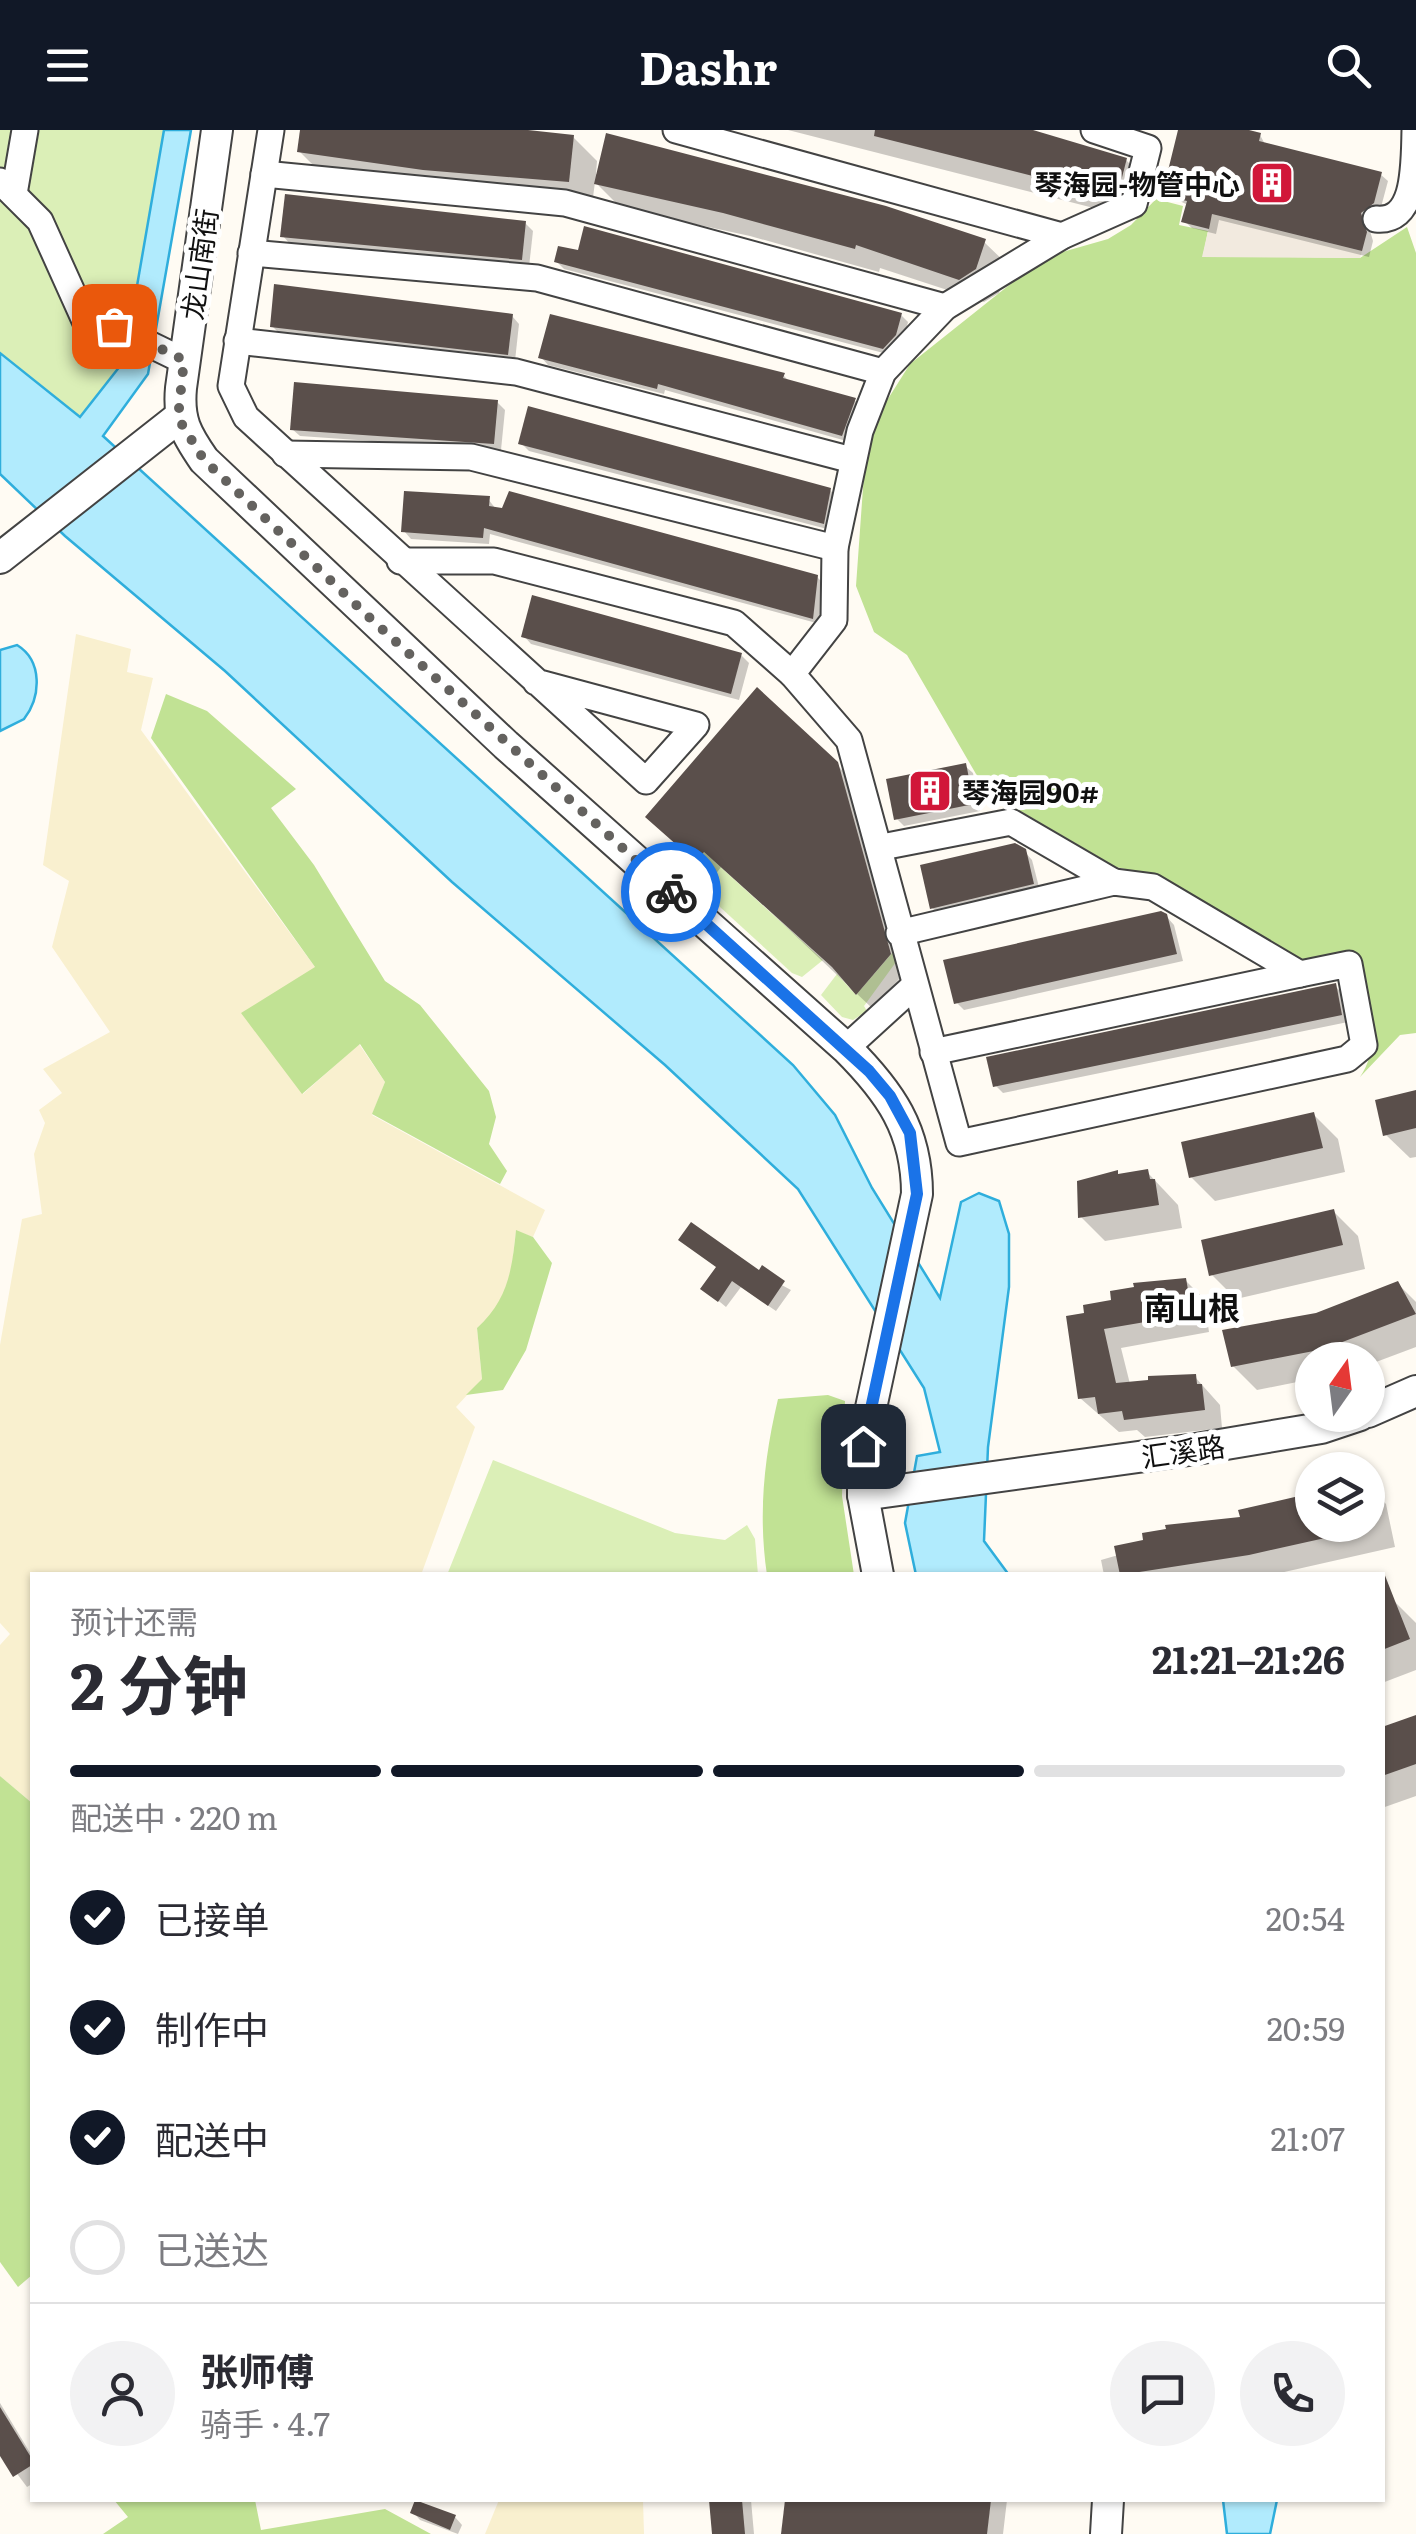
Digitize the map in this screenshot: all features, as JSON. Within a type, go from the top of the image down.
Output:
[{"type":"street","points":[[25,130],[7,187],[40,221],[87,325],[114,326],[184,360]]},
{"type":"street","name":"龙山南街","points":[[178,418],[217,130]]},
{"type":"street","points":[[270,130],[231,386],[246,416],[400,561],[646,781],[696,725],[536,682]]},
{"type":"street","points":[[676,130],[1062,236]]},
{"type":"street","points":[[792,674],[834,620],[835,548],[852,460],[883,372],[945,307],[1062,236],[1134,204],[1148,148],[1094,130]]},
{"type":"street","points":[[1376,219],[1394,220],[1407,213],[1412,200],[1414,130]]},
{"type":"street","points":[[264,174],[564,202],[945,307]]},
{"type":"street","points":[[251,253],[537,278],[883,372]]},
{"type":"street","points":[[237,342],[516,372],[852,460]]},
{"type":"street","points":[[0,558],[178,418],[204,460],[372,620],[882,1084],[910,1133],[917,1164],[911,1224],[863,1446],[863,1495],[877,1572]]},
{"type":"street","points":[[285,454],[470,457],[835,548]]},
{"type":"street","points":[[400,561],[494,561],[734,623],[792,674],[849,740],[882,847],[899,933],[914,986],[959,1143],[1347,1059],[1364,1045],[1349,964],[933,1052]]},
{"type":"street","points":[[882,847],[1011,822],[1114,882]]},
{"type":"street","points":[[899,933],[1114,882],[1154,887],[1300,974]]},
{"type":"street","points":[[846,1048],[914,986]]},
{"type":"street","points":[[1385,1405],[1416,1391]]},
{"type":"street","name":"汇溪路","points":[[863,1495],[1295,1432]]},
{"type":"street","points":[[1106,2534],[1108,2502]]},
{"type":"shaded area","points":[[1212,214],[1362,251],[1360,258],[1202,257]]},
{"type":"shaded area","points":[[76,634],[131,649],[127,672],[153,678],[141,730],[315,967],[303,1094],[359,1044],[385,1082],[372,1115],[545,1210],[533,1237],[516,1231],[511,1273],[498,1309],[477,1328],[482,1379],[456,1407],[475,1427],[422,1572],[30,1572],[30,1801],[0,1776],[0,1645],[10,1634],[0,1623],[0,1345],[22,1219],[42,1214],[34,1154],[45,1123],[39,1110],[62,1093],[43,1069],[110,1032],[52,947],[69,881],[43,865]]},
{"type":"shaded area","points":[[498,2502],[643,2502],[644,2534],[485,2534]]},
{"type":"green space","points":[[0,130],[164,130],[124,361],[80,417],[0,353]]},
{"type":"green space","points":[[1156,199],[1183,206],[1179,225],[1208,231],[1203,256],[1360,258],[1407,227],[1416,253],[1416,1033],[1400,1035],[1360,1077],[1367,1063],[1372,1033],[1355,954],[1302,964],[1160,877],[1116,867],[998,798],[976,774],[907,655],[874,632],[856,586],[867,432],[910,364],[1028,270],[1059,253],[1108,239],[1131,225]]},
{"type":"green space","points":[[166,694],[207,711],[296,789],[271,808],[314,865],[385,981],[420,1005],[489,1091],[496,1117],[489,1144],[507,1171],[500,1184],[372,1114],[385,1082],[360,1044],[302,1094],[241,1013],[315,967],[151,738]]},
{"type":"green space","points":[[704,852],[823,960],[802,977],[792,973],[685,875]]},
{"type":"green space","points":[[893,952],[896,962],[864,1006],[867,1011],[853,1020],[842,1017],[821,995],[837,974],[856,995]]},
{"type":"green space","points":[[516,1230],[533,1237],[552,1263],[526,1350],[503,1390],[466,1395],[482,1379],[477,1328],[496,1306],[507,1284]]},
{"type":"green space","points":[[828,1395],[845,1401],[842,1496],[854,1572],[767,1572],[764,1487],[778,1399]]},
{"type":"green space","points":[[493,1460],[675,1533],[725,1540],[747,1525],[755,1539],[758,1572],[448,1572]]},
{"type":"green space","points":[[0,1776],[30,1801],[30,2277],[18,2287],[0,2262]]},
{"type":"green space","points":[[116,2502],[255,2502],[261,2530],[385,2509],[431,2534],[103,2534],[128,2517]]},
{"type":"water","points":[[164,130],[191,130],[148,374],[103,436],[793,1065],[835,1115],[872,1188],[940,1298],[961,1202],[979,1193],[999,1201],[1009,1234],[1009,1287],[988,1447],[984,1541],[1007,1572],[915,1572],[905,1523],[917,1456],[940,1452],[924,1388],[798,1189],[665,1065],[452,882],[225,671],[65,536],[0,474],[0,353],[80,417],[124,361]]},
{"type":"water","points":[[17,645],[31,660],[36,690],[24,719],[0,731],[0,650]]},
{"type":"water","points":[[1223,2502],[1277,2502],[1270,2534],[1227,2534]]},
{"type":"building","points":[[300,130],[528,130],[574,135],[569,182],[423,170],[297,152]]},
{"type":"building","points":[[875,130],[1033,130],[1127,158],[1118,193],[1112,196],[874,136]]},
{"type":"building","name":"琴海园-物管中心","points":[[1178,130],[1249,130],[1261,133],[1259,141],[1382,172],[1374,203],[1361,213],[1367,232],[1362,251],[1212,214],[1209,229],[1181,222],[1187,201],[1162,195]]},
{"type":"building","points":[[606,133],[886,206],[986,239],[976,269],[959,280],[856,245],[855,249],[723,213],[594,184]]},
{"type":"building","points":[[285,194],[526,221],[522,260],[280,237]]},
{"type":"building","points":[[584,226],[902,313],[896,335],[883,349],[554,262],[558,246],[578,250]]},
{"type":"building","points":[[274,284],[513,314],[508,355],[270,327]]},
{"type":"building","points":[[550,314],[785,373],[783,378],[856,398],[842,436],[658,384],[657,389],[538,358]]},
{"type":"building","points":[[294,382],[498,400],[494,444],[290,430]]},
{"type":"building","points":[[528,406],[831,488],[824,524],[518,444]]},
{"type":"building","points":[[404,491],[490,496],[489,506],[502,508],[509,491],[818,575],[813,619],[484,528],[483,538],[401,532]]},
{"type":"building","points":[[532,595],[742,653],[731,694],[521,637]]},
{"type":"building","points":[[757,687],[838,762],[891,954],[856,995],[832,967],[704,852],[696,862],[645,817]]},
{"type":"building","name":"琴海园90#","points":[[966,763],[974,804],[894,820],[886,779]]},
{"type":"building","points":[[1015,843],[1026,849],[1034,884],[930,909],[920,865]]},
{"type":"building","points":[[1161,911],[1167,914],[1177,954],[954,1004],[943,960]]},
{"type":"building","points":[[1336,983],[1342,1015],[993,1087],[986,1057]]},
{"type":"building","points":[[1416,1090],[1416,1128],[1383,1136],[1375,1100]]},
{"type":"building","points":[[1314,1112],[1323,1148],[1189,1178],[1181,1142]]},
{"type":"building","points":[[1148,1169],[1150,1179],[1155,1179],[1159,1205],[1078,1218],[1077,1181],[1118,1170],[1118,1174]]},
{"type":"building","points":[[1334,1209],[1343,1245],[1209,1276],[1201,1240]]},
{"type":"building","points":[[691,1222],[759,1270],[762,1265],[785,1281],[768,1306],[732,1281],[718,1302],[700,1289],[716,1267],[678,1240]]},
{"type":"building","points":[[1186,1278],[1192,1314],[1104,1329],[1116,1383],[1148,1380],[1148,1376],[1196,1374],[1197,1384],[1202,1384],[1205,1410],[1124,1420],[1122,1411],[1098,1414],[1095,1397],[1078,1399],[1066,1316],[1084,1313],[1083,1305],[1111,1300],[1110,1291],[1134,1287],[1133,1283]]},
{"type":"building","points":[[1398,1281],[1416,1314],[1342,1342],[1295,1342],[1295,1355],[1231,1367],[1222,1330],[1316,1313]]},
{"type":"building","points":[[1295,1497],[1295,1542],[1307,1542],[1249,1555],[1119,1572],[1114,1546],[1143,1540],[1142,1533],[1166,1529],[1165,1525],[1240,1517],[1238,1510]]},
{"type":"building","points":[[1385,1576],[1410,1639],[1385,1649]]},
{"type":"building","points":[[1416,1715],[1416,1764],[1385,1775],[1385,1726]]},
{"type":"building","points":[[0,2407],[30,2456],[30,2466],[13,2477],[0,2456]]},
{"type":"building","points":[[414,2502],[420,2502],[456,2515],[450,2530],[410,2513]]},
{"type":"building","points":[[709,2502],[742,2502],[745,2534],[712,2534]]},
{"type":"building","points":[[785,2502],[991,2502],[987,2534],[781,2534]]},
{"type":"way so far","points":[[114,326],[172,358],[184,360],[178,418],[204,460],[506,745],[671,892]]},
{"type":"place","name":"琴海园-物管中心","points":[[1272,183]]},
{"type":"place","name":"琴海园90#","points":[[930,791]]},
{"type":"district","name":"南山根","points":[[1192,1306]]},
{"type":"route","points":[[671,892],[882,1084],[910,1133],[917,1164],[915,1209],[863,1446]]}]
